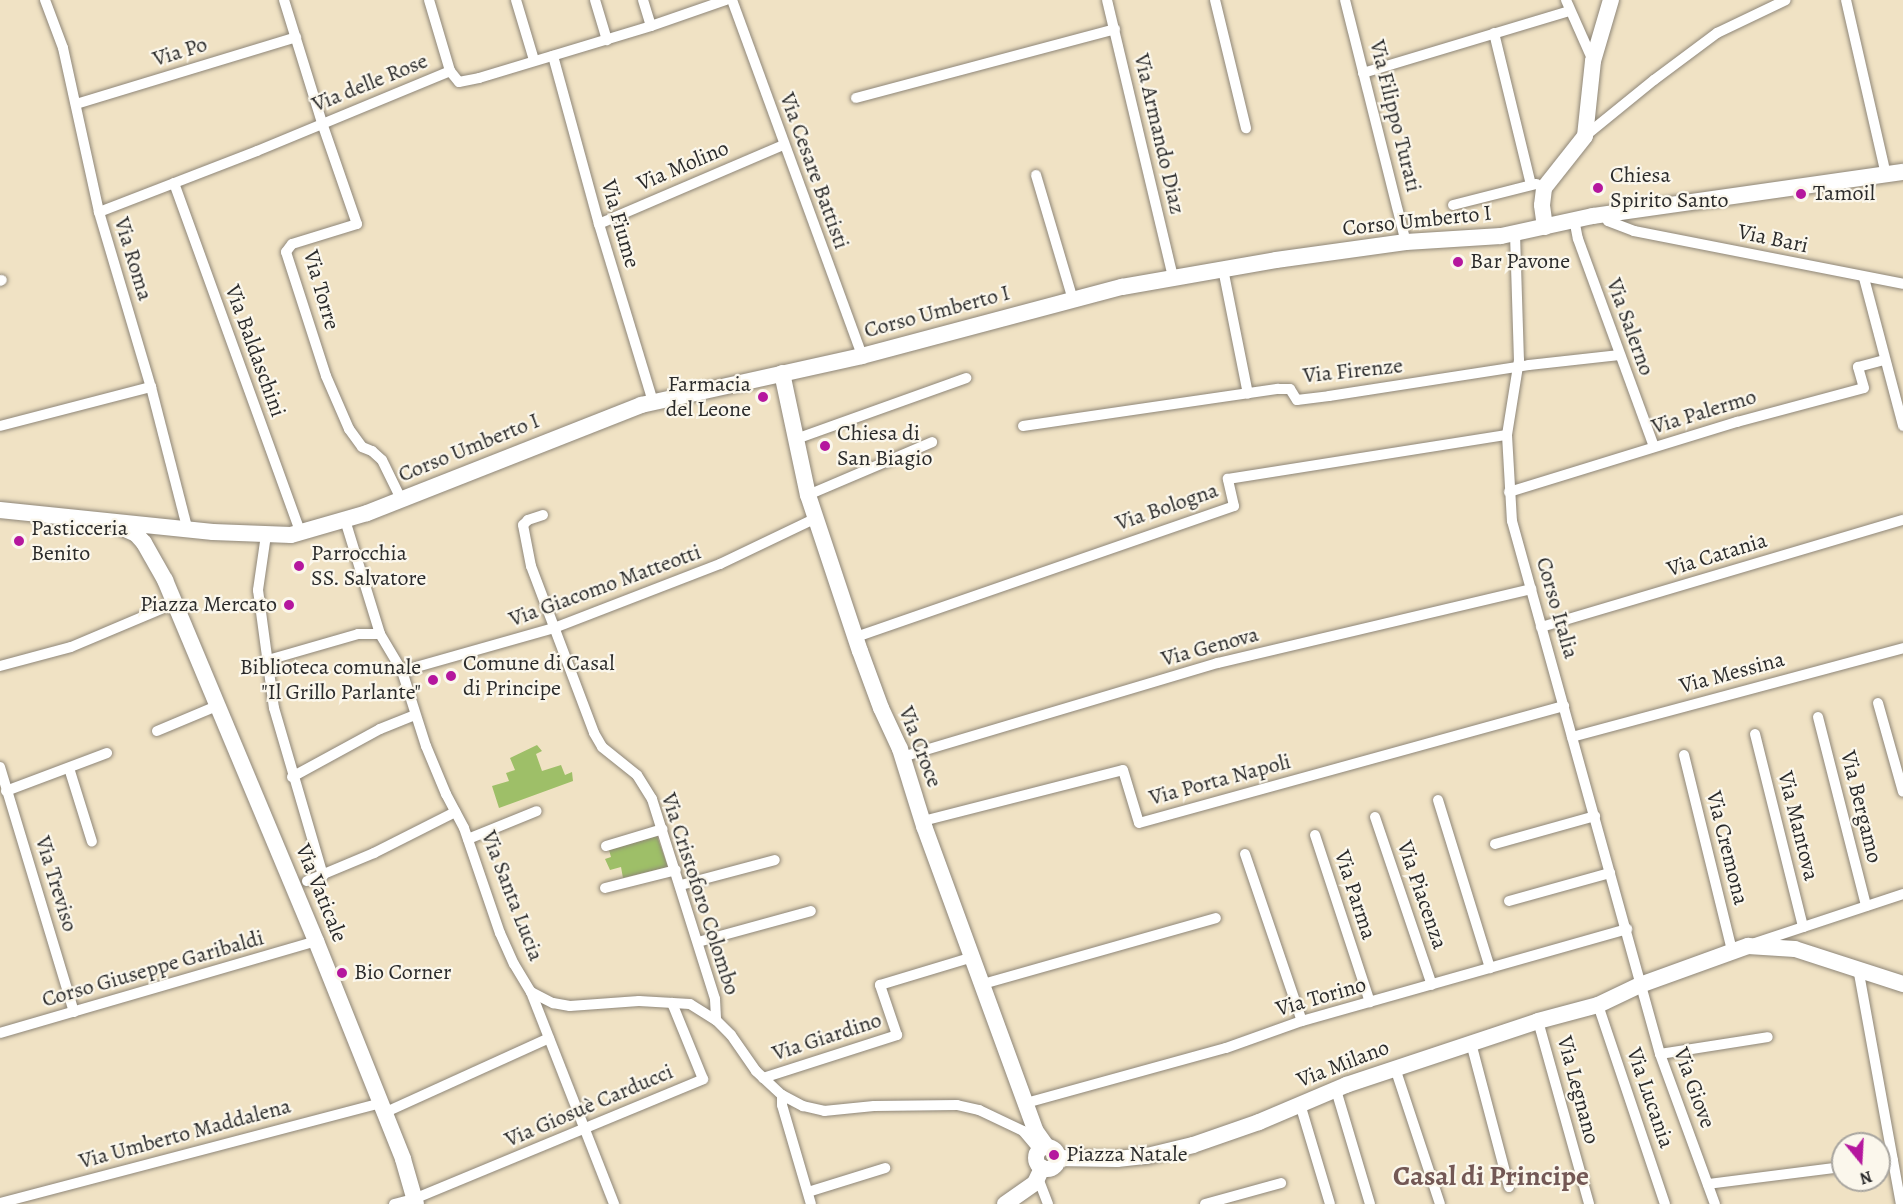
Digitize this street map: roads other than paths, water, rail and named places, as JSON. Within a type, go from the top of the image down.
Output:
[{"type":"street","name":"Via Roma","points":[[45,0],[63,48],[99,212],[151,387],[182,527]]},
{"type":"street","points":[[284,0],[322,123]]},
{"type":"street","points":[[429,0],[450,71]]},
{"type":"street","points":[[516,0],[534,60]]},
{"type":"street","points":[[595,0],[607,40]]},
{"type":"street","points":[[643,0],[651,26]]},
{"type":"street","name":"Via delle Rose","points":[[99,212],[450,71],[459,82],[607,40],[726,0]]},
{"type":"street","name":"Via Cesare Battisti","points":[[732,0],[783,145],[862,356]]},
{"type":"street","name":"Via Armando Diaz","points":[[1107,0],[1173,278]]},
{"type":"street","points":[[1215,0],[1246,128]]},
{"type":"street","name":"Via Filippo Turati","points":[[1345,0],[1406,242]]},
{"type":"street","points":[[1566,0],[1593,61]]},
{"type":"street","points":[[1585,136],[1593,61],[1611,0]]},
{"type":"street","points":[[1545,227],[1543,195],[1551,180],[1585,136],[1717,33],[1786,0]]},
{"type":"street","points":[[1846,0],[1895,173]]},
{"type":"street","points":[[1363,73],[1566,12]]},
{"type":"street","points":[[856,98],[1114,29]]},
{"type":"street","points":[[1494,33],[1531,185]]},
{"type":"street","name":"Via Po","points":[[76,104],[296,37]]},
{"type":"street","name":"Via Fiume","points":[[553,56],[599,224],[653,402]]},
{"type":"street","name":"Via Torre","points":[[322,123],[357,224],[292,244],[286,252],[326,376],[349,429],[362,447],[372,451],[382,460],[401,499]]},
{"type":"street","name":"Via Molino","points":[[599,224],[783,145]]},
{"type":"street","name":"Corso Umberto I","points":[[0,510],[266,535],[300,532],[345,520],[653,402],[862,356],[1073,300],[1223,269],[1406,242],[1462,240],[1515,234],[1604,214],[1895,173]]},
{"type":"street","points":[[1036,174],[1073,300]]},
{"type":"street","points":[[1453,205],[1551,180]]},
{"type":"street","name":"Via Baldaschini","points":[[174,183],[300,532]]},
{"type":"street","name":"Via Bari","points":[[1604,214],[1608,221],[1634,231],[1903,284]]},
{"type":"street","name":"Via Salerno","points":[[1574,219],[1578,239],[1654,447]]},
{"type":"street","name":"Corso Italia","points":[[1515,234],[1518,368],[1507,435],[1512,521],[1627,929],[1640,985]]},
{"type":"street","points":[[1223,269],[1248,394]]},
{"type":"street","points":[[1864,278],[1903,426]]},
{"type":"street","name":"Via Firenze","points":[[1023,426],[1290,389],[1297,400],[1619,355]]},
{"type":"street","name":"Via Palermo","points":[[1509,492],[1654,447],[1864,388],[1858,367],[1885,360]]},
{"type":"street","name":"Via Croce","points":[[782,373],[808,495],[856,637],[984,984],[1003,1045],[1035,1130],[1048,1152]]},
{"type":"street","points":[[796,439],[966,378]]},
{"type":"street","points":[[0,426],[151,387]]},
{"type":"street","name":"Via Bologna","points":[[856,637],[1234,506],[1228,479],[1507,435]]},
{"type":"street","points":[[808,495],[932,442]]},
{"type":"street","name":"Via Cristoforo Colombo","points":[[543,514],[528,520],[523,525],[531,566],[594,733],[602,747],[638,775],[652,799],[716,999],[716,1020]]},
{"type":"street","name":"Via Vaticale","points":[[59,516],[108,522],[136,534],[152,555],[219,705],[316,940],[403,1159],[415,1202]]},
{"type":"street","name":"Via Giacomo Matteotti","points":[[402,671],[555,628],[720,564],[816,518]]},
{"type":"street","name":"Via Santa Lucia","points":[[345,520],[380,634],[402,671],[426,746],[468,839],[500,933],[514,964],[531,992],[553,1003],[570,1006],[639,1001],[690,1004],[716,1020],[763,1077],[782,1095],[803,1106],[824,1111],[874,1106],[957,1105],[979,1110],[1023,1131],[1048,1152]]},
{"type":"street","name":"Via Catania","points":[[1541,627],[1903,520]]},
{"type":"street","name":"Via Vaticale","points":[[175,603],[156,545],[157,538],[163,530],[182,527]]},
{"type":"street","points":[[266,535],[258,590],[274,708],[292,777],[323,876]]},
{"type":"street","name":"Via Genova","points":[[902,757],[1218,663],[1531,589]]},
{"type":"street","points":[[0,666],[71,646],[175,603]]},
{"type":"street","points":[[268,660],[358,634],[380,634]]},
{"type":"street","name":"Via Messina","points":[[1572,737],[1903,648]]},
{"type":"street","points":[[1878,703],[1903,792]]},
{"type":"street","points":[[158,731],[219,705]]},
{"type":"street","name":"Via Porta Napoli","points":[[923,821],[1123,770],[1139,823],[1564,706]]},
{"type":"street","points":[[292,777],[380,729],[416,715]]},
{"type":"street","name":"Via Bergamo","points":[[1818,717],[1866,906]]},
{"type":"street","name":"Via Mantova","points":[[1755,734],[1803,927]]},
{"type":"street","points":[[6,791],[106,753]]},
{"type":"street","name":"Via Cremona","points":[[1684,755],[1740,948]]},
{"type":"street","name":"Via Treviso","points":[[0,767],[74,1012]]},
{"type":"street","points":[[69,768],[92,842]]},
{"type":"street","points":[[1438,800],[1490,968]]},
{"type":"street","points":[[468,839],[537,811]]},
{"type":"street","points":[[307,881],[323,876],[455,812]]},
{"type":"street","points":[[1495,844],[1595,816]]},
{"type":"street","name":"Via Piacenza","points":[[1375,817],[1432,985]]},
{"type":"street","points":[[606,846],[663,829]]},
{"type":"street","name":"Via Parma","points":[[1315,835],[1370,1002]]},
{"type":"street","points":[[1245,854],[1302,1021]]},
{"type":"street","points":[[681,885],[776,860]]},
{"type":"street","points":[[605,888],[676,870]]},
{"type":"street","points":[[1509,901],[1610,873]]},
{"type":"street","points":[[1740,948],[1903,894]]},
{"type":"street","points":[[698,942],[811,911]]},
{"type":"street","points":[[984,984],[1216,918]]},
{"type":"street","name":"Via Torino","points":[[1026,1103],[1226,1048],[1302,1021],[1627,929]]},
{"type":"street","name":"Corso Giuseppe Garibaldi","points":[[0,1033],[316,940]]},
{"type":"street","points":[[1740,948],[1795,949],[1903,984]]},
{"type":"street","name":"Via Milano","points":[[1048,1152],[1117,1159],[1147,1156],[1193,1145],[1395,1068],[1538,1021],[1598,1005],[1640,985],[1740,948]]},
{"type":"street","name":"Via Giardino","points":[[763,1077],[897,1035],[880,986],[973,957]]},
{"type":"street","points":[[1858,968],[1901,1204]]},
{"type":"street","name":"Via Giove","points":[[1640,985],[1660,1054],[1714,1204]]},
{"type":"street","points":[[531,992],[615,1204]]},
{"type":"street","name":"Via Giosuè Carducci","points":[[394,1204],[415,1202],[703,1078],[672,1003]]},
{"type":"street","name":"Via Lucania","points":[[1598,1005],[1665,1204]]},
{"type":"street","name":"Via Legnano","points":[[1538,1021],[1589,1204]]},
{"type":"street","name":"Via Umberto Maddalena","points":[[0,1203],[382,1108],[549,1038]]},
{"type":"street","points":[[1660,1054],[1768,1038]]},
{"type":"street","points":[[1471,1043],[1509,1187]]},
{"type":"street","points":[[1395,1068],[1440,1204]]},
{"type":"street","points":[[1336,1090],[1370,1204]]},
{"type":"street","points":[[782,1095],[782,1106],[811,1204]]},
{"type":"street","points":[[1300,1104],[1330,1204]]},
{"type":"street","points":[[1048,1152],[1036,1158],[1048,1204]]},
{"type":"street","points":[[808,1192],[885,1168]]},
{"type":"street","points":[[1708,1184],[1831,1169]]},
{"type":"street","points":[[1005,1204],[1035,1183],[1040,1173]]},
{"type":"street","points":[[1205,1204],[1281,1183]]},
{"type":"place","name":"Chiesa Spirito Santo","points":[[1598,188]]},
{"type":"place","name":"Tamoil","points":[[1801,194]]},
{"type":"place","name":"Bar Pavone","points":[[1458,262]]},
{"type":"place","name":"Farmacia del Leone","points":[[763,397]]},
{"type":"place","name":"Chiesa di San Biagio","points":[[825,446]]},
{"type":"place","name":"Pasticceria Benito","points":[[19,541]]},
{"type":"place","name":"Parrocchia SS. Salvatore","points":[[299,566]]},
{"type":"place","name":"Piazza Mercato","points":[[289,605]]},
{"type":"place","name":"Comune di Casal di Principe","points":[[451,676]]},
{"type":"place","name":"Biblioteca comunale \"Il Grillo Parlante\"","points":[[433,680]]},
{"type":"place","name":"Bio Corner","points":[[342,973]]},
{"type":"place","name":"Piazza Natale","points":[[1054,1155]]},
{"type":"district","name":"Casal di Principe","points":[[1491,1176]]}]
